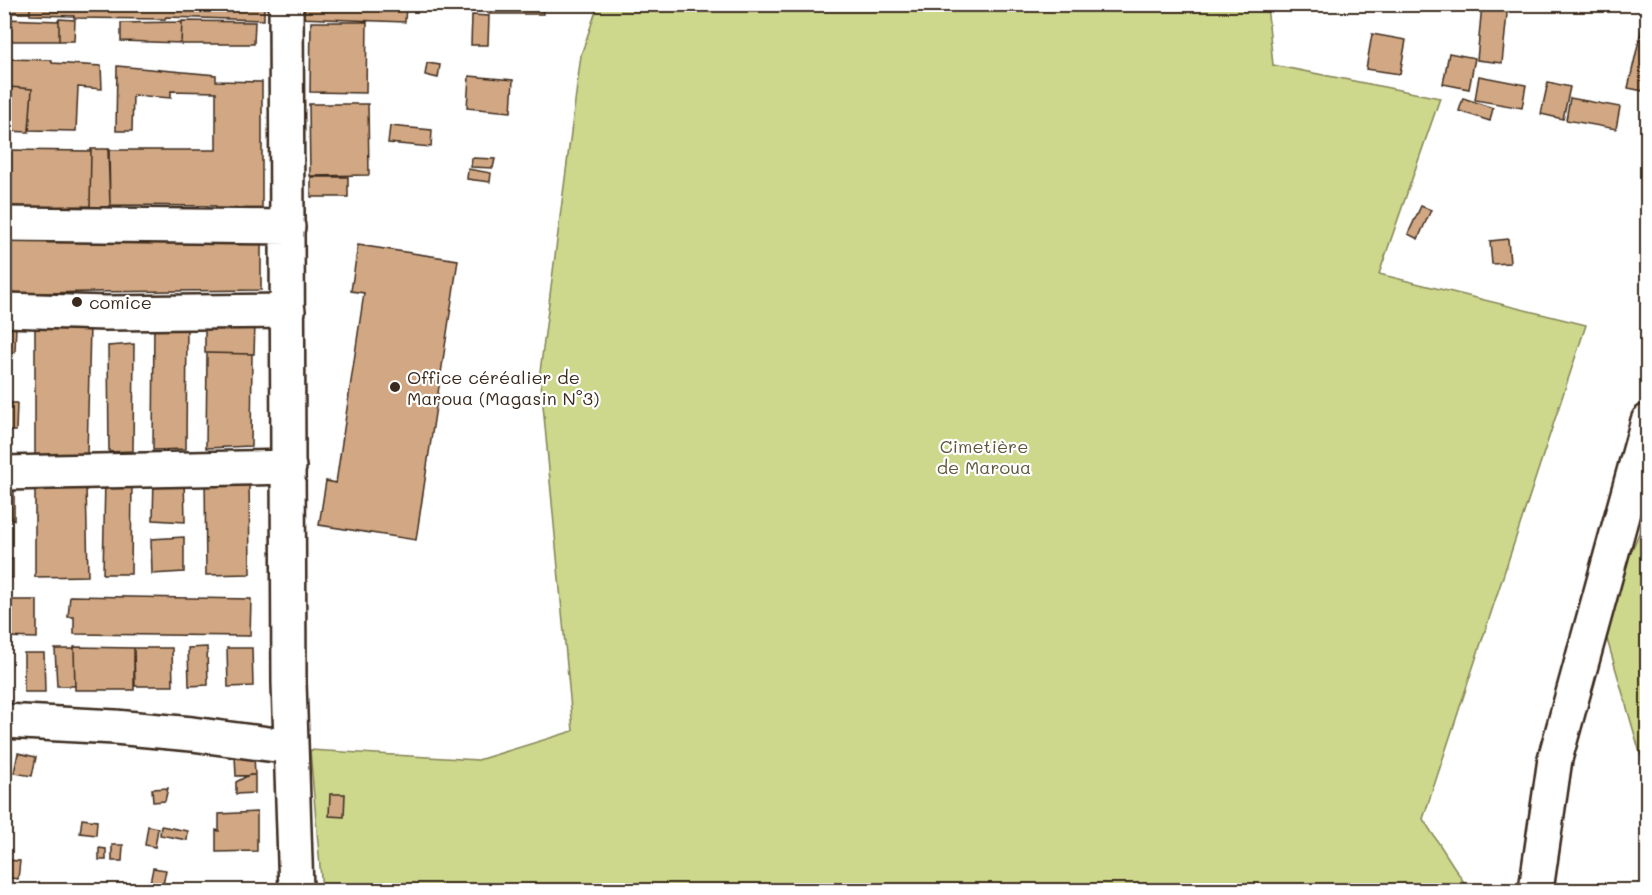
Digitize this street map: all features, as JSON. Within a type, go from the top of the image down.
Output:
[{"type":"street","points":[[286,4],[290,683],[296,891]]},
{"type":"street","points":[[4,224],[288,227]]},
{"type":"street","points":[[4,310],[106,313],[288,311]]},
{"type":"street","points":[[1536,891],[1554,759],[1647,421]]},
{"type":"street","points":[[4,473],[289,467]]},
{"type":"street","points":[[4,721],[116,727],[291,747]]},
{"type":"green space","name":"Cimetière de Maroua","points":[[598,5],[1267,5],[1273,65],[1440,98],[1379,274],[1586,325],[1423,819],[1469,890],[322,890],[310,750],[478,760],[573,731],[540,372],[581,55]]},
{"type":"green space","points":[[1647,514],[1647,777],[1602,622]]},
{"type":"building","points":[[9,4],[30,4],[30,13],[9,13]]},
{"type":"building","points":[[30,4],[264,4],[264,20],[166,17],[165,19],[74,18],[74,16],[30,15]]},
{"type":"building","points":[[298,4],[406,4],[405,22],[298,18]]},
{"type":"building","points":[[469,4],[542,4],[543,14],[489,14],[490,9],[469,9]]},
{"type":"building","points":[[1482,4],[1508,4],[1502,63],[1477,60]]},
{"type":"building","points":[[472,15],[489,16],[488,45],[471,45]]},
{"type":"building","points":[[4,19],[59,21],[59,41],[4,41]]},
{"type":"building","points":[[59,19],[75,20],[74,41],[59,41]]},
{"type":"building","points":[[182,21],[255,22],[254,44],[181,44]]},
{"type":"building","points":[[182,22],[181,43],[121,41],[121,23]]},
{"type":"building","points":[[311,22],[367,22],[366,93],[310,92]]},
{"type":"building","points":[[1643,23],[1648,24],[1648,92],[1628,88]]},
{"type":"building","points":[[1372,34],[1406,40],[1400,74],[1366,69]]},
{"type":"building","points":[[1449,53],[1475,58],[1469,89],[1443,84]]},
{"type":"building","points":[[4,59],[52,60],[52,63],[101,66],[102,89],[78,87],[76,131],[29,130],[32,89],[10,87],[7,129],[4,129]]},
{"type":"building","points":[[427,63],[440,65],[438,78],[425,75]]},
{"type":"building","points":[[117,66],[216,75],[216,81],[262,82],[262,221],[215,218],[216,206],[110,205],[108,150],[216,150],[216,92],[171,91],[171,98],[133,95],[132,131],[116,131]]},
{"type":"building","points":[[469,76],[513,80],[511,112],[467,108]]},
{"type":"building","points":[[1479,76],[1526,85],[1522,108],[1475,100]]},
{"type":"building","points":[[1548,82],[1570,87],[1563,119],[1541,114]]},
{"type":"building","points":[[10,87],[32,89],[29,132],[7,131]]},
{"type":"building","points":[[1463,98],[1493,108],[1490,121],[1459,111]]},
{"type":"building","points":[[1570,98],[1620,107],[1616,129],[1566,120]]},
{"type":"building","points":[[309,104],[368,104],[369,175],[310,176]]},
{"type":"building","points":[[390,126],[432,130],[431,147],[388,143]]},
{"type":"building","points":[[91,149],[109,149],[110,207],[90,207]]},
{"type":"building","points":[[4,150],[91,151],[90,206],[4,208]]},
{"type":"building","points":[[472,158],[495,159],[493,168],[471,167]]},
{"type":"building","points":[[468,169],[491,173],[490,182],[467,179]]},
{"type":"building","points":[[311,177],[348,177],[348,197],[311,197]]},
{"type":"building","points":[[1421,206],[1431,210],[1418,239],[1408,234]]},
{"type":"building","points":[[4,235],[261,237],[261,290],[4,294]]},
{"type":"building","points":[[1508,239],[1510,263],[1492,264],[1490,241]]},
{"type":"building","name":"Office céréalier de Maroua (Magasin N°3)","points":[[358,245],[458,260],[416,540],[319,525],[326,481],[336,483],[364,293],[351,291]]},
{"type":"building","points":[[205,319],[255,323],[254,354],[205,353]]},
{"type":"building","points":[[154,321],[187,321],[186,449],[153,450]]},
{"type":"building","points":[[4,324],[16,324],[15,352],[4,352]]},
{"type":"building","points":[[35,324],[90,325],[87,457],[35,458]]},
{"type":"building","points":[[134,344],[133,451],[109,452],[108,346]]},
{"type":"building","points":[[207,353],[252,354],[251,446],[206,448]]},
{"type":"building","points":[[4,403],[17,403],[16,431],[4,431]]},
{"type":"building","points":[[205,475],[249,475],[250,574],[206,575]]},
{"type":"building","points":[[154,477],[184,477],[185,522],[153,520]]},
{"type":"building","points":[[132,478],[131,574],[103,574],[105,479]]},
{"type":"building","points":[[86,484],[88,576],[35,577],[35,486]]},
{"type":"building","points":[[14,486],[14,520],[4,520],[4,487]]},
{"type":"building","points":[[184,537],[184,572],[152,574],[151,539]]},
{"type":"building","points":[[4,559],[13,559],[13,578],[4,577]]},
{"type":"building","points":[[70,596],[251,599],[250,636],[74,634],[74,617],[68,617]]},
{"type":"building","points":[[4,600],[37,600],[37,638],[4,637]]},
{"type":"building","points":[[74,647],[134,648],[134,690],[75,690]]},
{"type":"building","points":[[207,647],[208,685],[189,686],[188,648]]},
{"type":"building","points":[[134,648],[172,648],[173,686],[135,686]]},
{"type":"building","points":[[227,648],[252,648],[253,686],[228,687]]},
{"type":"building","points":[[55,649],[74,649],[75,686],[57,686]]},
{"type":"building","points":[[4,653],[6,653],[6,690],[4,690]]},
{"type":"building","points":[[24,653],[44,653],[45,692],[24,692]]},
{"type":"building","points":[[18,753],[36,757],[32,776],[14,773]]},
{"type":"building","points":[[254,755],[255,775],[236,776],[235,756]]},
{"type":"building","points":[[249,775],[255,775],[255,793],[236,794],[236,782]]},
{"type":"building","points":[[168,788],[165,801],[153,802],[152,789]]},
{"type":"building","points":[[330,794],[345,794],[344,817],[329,816]]},
{"type":"building","points":[[257,812],[257,851],[216,852],[219,814]]},
{"type":"building","points":[[82,819],[97,821],[96,835],[80,833]]},
{"type":"building","points":[[148,826],[158,828],[155,847],[145,845]]},
{"type":"building","points":[[161,826],[188,831],[187,840],[160,835]]},
{"type":"building","points":[[112,845],[123,845],[122,861],[112,861]]},
{"type":"building","points":[[99,848],[106,849],[106,860],[99,860]]},
{"type":"building","points":[[6,860],[20,861],[18,879],[4,877]]},
{"type":"building","points":[[153,868],[166,870],[162,890],[141,890],[141,883],[150,883]]},
{"type":"place","name":"comice","points":[[77,302]]},
{"type":"place","name":"Office céréalier de Maroua (Magasin N°3)","points":[[395,387]]}]
